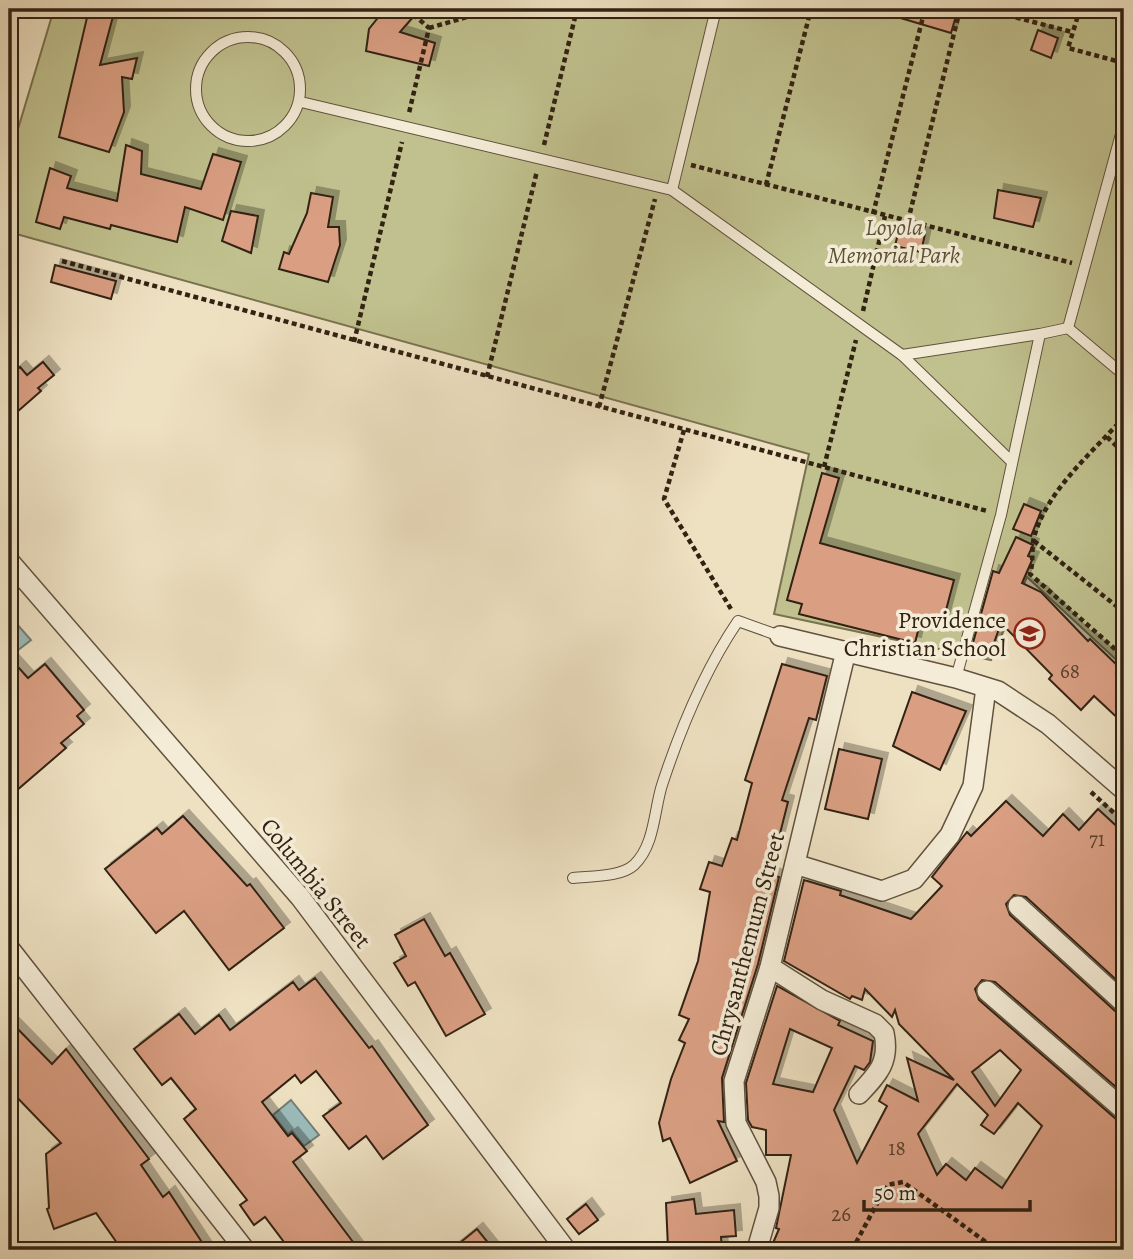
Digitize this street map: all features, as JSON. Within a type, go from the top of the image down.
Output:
[{"type":"street","name":"Columbia Street","points":[[9,561],[300,897],[566,1250]]},
{"type":"street","points":[[780,636],[956,678],[1011,697],[1048,724],[1124,790]]},
{"type":"street","name":"Chrysanthemum Street","points":[[758,1246],[769,1196],[766,1182],[736,1123],[734,1081],[770,967],[846,651]]},
{"type":"street","points":[[795,864],[882,891],[914,879],[950,835],[973,786],[986,688]]},
{"type":"street","points":[[1018,906],[1124,1003]]},
{"type":"street","points":[[9,948],[245,1250]]},
{"type":"street","points":[[770,967],[822,1000],[875,1024],[884,1033],[887,1046],[883,1067],[859,1094]]},
{"type":"street","points":[[987,991],[1124,1110]]},
{"type":"lane","points":[[672,190],[716,9]]},
{"type":"lane","points":[[257,37],[278,45],[292,59],[301,77],[300,102],[291,122],[275,135],[254,141],[225,136],[209,124],[200,110],[195,86],[199,68],[210,52],[230,39],[257,37]]},
{"type":"lane","points":[[300,102],[672,190],[902,355],[1012,462]]},
{"type":"lane","points":[[1068,327],[1124,123]]},
{"type":"lane","points":[[902,355],[1040,334],[1068,327]]},
{"type":"lane","points":[[1068,327],[1124,375]]},
{"type":"lane","points":[[956,678],[1001,514],[1040,334]]},
{"type":"lane","points":[[573,878],[623,872],[634,866],[646,849],[662,786],[700,685],[738,621],[780,636]]},
{"type":"path","points":[[429,28],[495,9]]},
{"type":"path","points":[[486,377],[577,9]]},
{"type":"path","points":[[766,185],[811,9]]},
{"type":"path","points":[[873,214],[925,9]]},
{"type":"path","points":[[908,221],[960,9]]},
{"type":"path","points":[[983,9],[1072,32]]},
{"type":"path","points":[[1080,9],[1069,48],[1124,63]]},
{"type":"path","points":[[411,10],[429,28]]},
{"type":"path","points":[[354,342],[429,28]]},
{"type":"path","points":[[680,163],[1083,266]]},
{"type":"path","points":[[598,407],[659,185]]},
{"type":"path","points":[[62,261],[354,342],[1001,514]]},
{"type":"path","points":[[1124,417],[1046,504],[1032,540],[1035,557],[1030,574],[1124,657]]},
{"type":"path","points":[[684,430],[664,499],[738,621]]},
{"type":"path","points":[[1107,437],[1124,453]]},
{"type":"path","points":[[1032,540],[1124,612]]},
{"type":"path","points":[[852,1250],[887,1185],[902,1182],[997,1250]]},
{"type":"green space","name":"Loyola Memorial Park","points":[[54,9],[1124,9],[1124,667],[1027,577],[991,660],[774,614],[809,454],[9,232],[9,159]]},
{"type":"water","points":[[9,615],[31,640],[17,651],[9,642]]},
{"type":"water","points":[[291,1100],[319,1135],[304,1146],[292,1131],[288,1134],[273,1115]]},
{"type":"building","points":[[89,9],[115,9],[100,65],[137,58],[132,79],[122,77],[124,112],[109,152],[59,137]]},
{"type":"building","points":[[385,9],[403,9],[413,17],[400,32],[435,43],[429,66],[366,51],[369,29]]},
{"type":"building","points":[[888,9],[958,9],[951,33],[887,14]]},
{"type":"building","points":[[1038,30],[1058,38],[1051,58],[1031,50]]},
{"type":"building","points":[[126,145],[142,151],[141,174],[201,189],[213,154],[241,162],[223,220],[185,207],[177,242],[111,225],[110,229],[64,217],[60,229],[36,222],[50,168],[71,176],[67,188],[117,201]]},
{"type":"building","points":[[998,190],[1041,198],[1033,227],[994,218]]},
{"type":"building","points":[[311,193],[333,197],[328,227],[339,227],[340,245],[328,282],[279,269],[284,252],[289,254],[307,213]]},
{"type":"building","points":[[231,211],[258,216],[251,253],[222,241]]},
{"type":"building","points":[[899,229],[925,234],[921,252],[895,246]]},
{"type":"building","points":[[55,265],[116,281],[111,299],[51,282]]},
{"type":"building","points":[[43,362],[54,375],[38,388],[41,391],[9,419],[9,377],[20,367],[27,375]]},
{"type":"building","points":[[822,473],[839,478],[820,543],[954,580],[941,629],[920,623],[915,643],[799,614],[802,604],[787,600]]},
{"type":"building","points":[[1024,504],[1041,511],[1031,536],[1013,529]]},
{"type":"building","points":[[1016,537],[1033,545],[1028,556],[1033,558],[1022,583],[1041,592],[1088,641],[1090,639],[1120,668],[1116,673],[1124,680],[1124,724],[1094,696],[1081,710],[1049,679],[1052,675],[1001,623],[989,657],[971,650],[993,571],[999,573]]},
{"type":"building","points":[[9,657],[28,678],[45,664],[84,710],[77,716],[84,724],[61,743],[66,748],[9,797]]},
{"type":"building","points":[[782,664],[827,676],[816,720],[809,718],[782,800],[788,802],[770,873],[779,877],[758,964],[722,1078],[724,1122],[718,1121],[737,1161],[690,1183],[670,1138],[663,1141],[659,1123],[671,1079],[685,1043],[679,1040],[689,1019],[679,1015],[698,961],[710,892],[700,889],[709,862],[722,866],[732,838],[737,840],[752,783],[745,780]]},
{"type":"building","points":[[912,692],[966,711],[940,770],[893,746]]},
{"type":"building","points":[[839,749],[882,759],[868,819],[825,809]]},
{"type":"building","points":[[1006,801],[1043,836],[1063,814],[1079,830],[1098,809],[1124,833],[1124,987],[1026,897],[1014,895],[1006,904],[1010,915],[1116,1012],[1124,1015],[1124,1051],[1118,1058],[1124,1064],[1124,1094],[995,982],[982,980],[975,989],[979,1000],[1124,1126],[1124,1250],[770,1250],[779,1229],[776,1228],[791,1155],[766,1155],[766,1130],[752,1127],[748,1120],[746,1083],[777,986],[840,1021],[838,1025],[873,1041],[870,1062],[864,1070],[855,1066],[834,1110],[857,1163],[887,1106],[879,1101],[887,1085],[918,1101],[907,1058],[954,1080],[899,1024],[895,1010],[892,1017],[865,989],[862,1000],[852,996],[850,999],[784,961],[804,880],[841,891],[840,895],[911,919],[942,886],[932,877],[967,832],[971,836]],"holes":[[[790,1029],[832,1048],[813,1092],[773,1084]],[[1000,1050],[1021,1070],[995,1106],[972,1072]],[[957,1084],[988,1115],[981,1125],[994,1134],[1018,1103],[1042,1126],[1002,1188],[975,1168],[966,1180],[946,1164],[937,1175],[918,1134]]]},
{"type":"building","points":[[183,816],[247,886],[250,884],[284,928],[229,970],[184,911],[156,933],[105,869],[157,828],[162,834]]},
{"type":"building","points":[[424,919],[445,956],[450,953],[485,1014],[446,1036],[415,982],[408,986],[394,963],[406,956],[395,935]]},
{"type":"building","points":[[315,978],[369,1048],[372,1046],[428,1125],[383,1159],[366,1136],[349,1149],[323,1116],[341,1103],[316,1071],[301,1083],[295,1075],[262,1102],[288,1136],[292,1133],[307,1151],[293,1162],[359,1250],[290,1250],[265,1217],[254,1225],[240,1205],[247,1200],[184,1119],[196,1109],[171,1078],[162,1085],[134,1049],[179,1014],[195,1034],[219,1015],[230,1030],[293,982],[299,990]]},
{"type":"building","points":[[9,1020],[52,1064],[66,1049],[149,1159],[141,1165],[163,1197],[169,1192],[207,1250],[122,1250],[96,1213],[54,1229],[47,1209],[46,1154],[61,1143],[9,1089]]},
{"type":"building","points":[[694,1199],[696,1214],[734,1210],[736,1236],[721,1237],[722,1250],[683,1250],[682,1246],[668,1248],[666,1203]]},
{"type":"building","points":[[586,1204],[598,1220],[579,1234],[567,1219]]},
{"type":"building","points":[[477,1229],[494,1250],[451,1250]]},
{"type":"place","name":"Providence Christian School","points":[[1029,634]]}]
